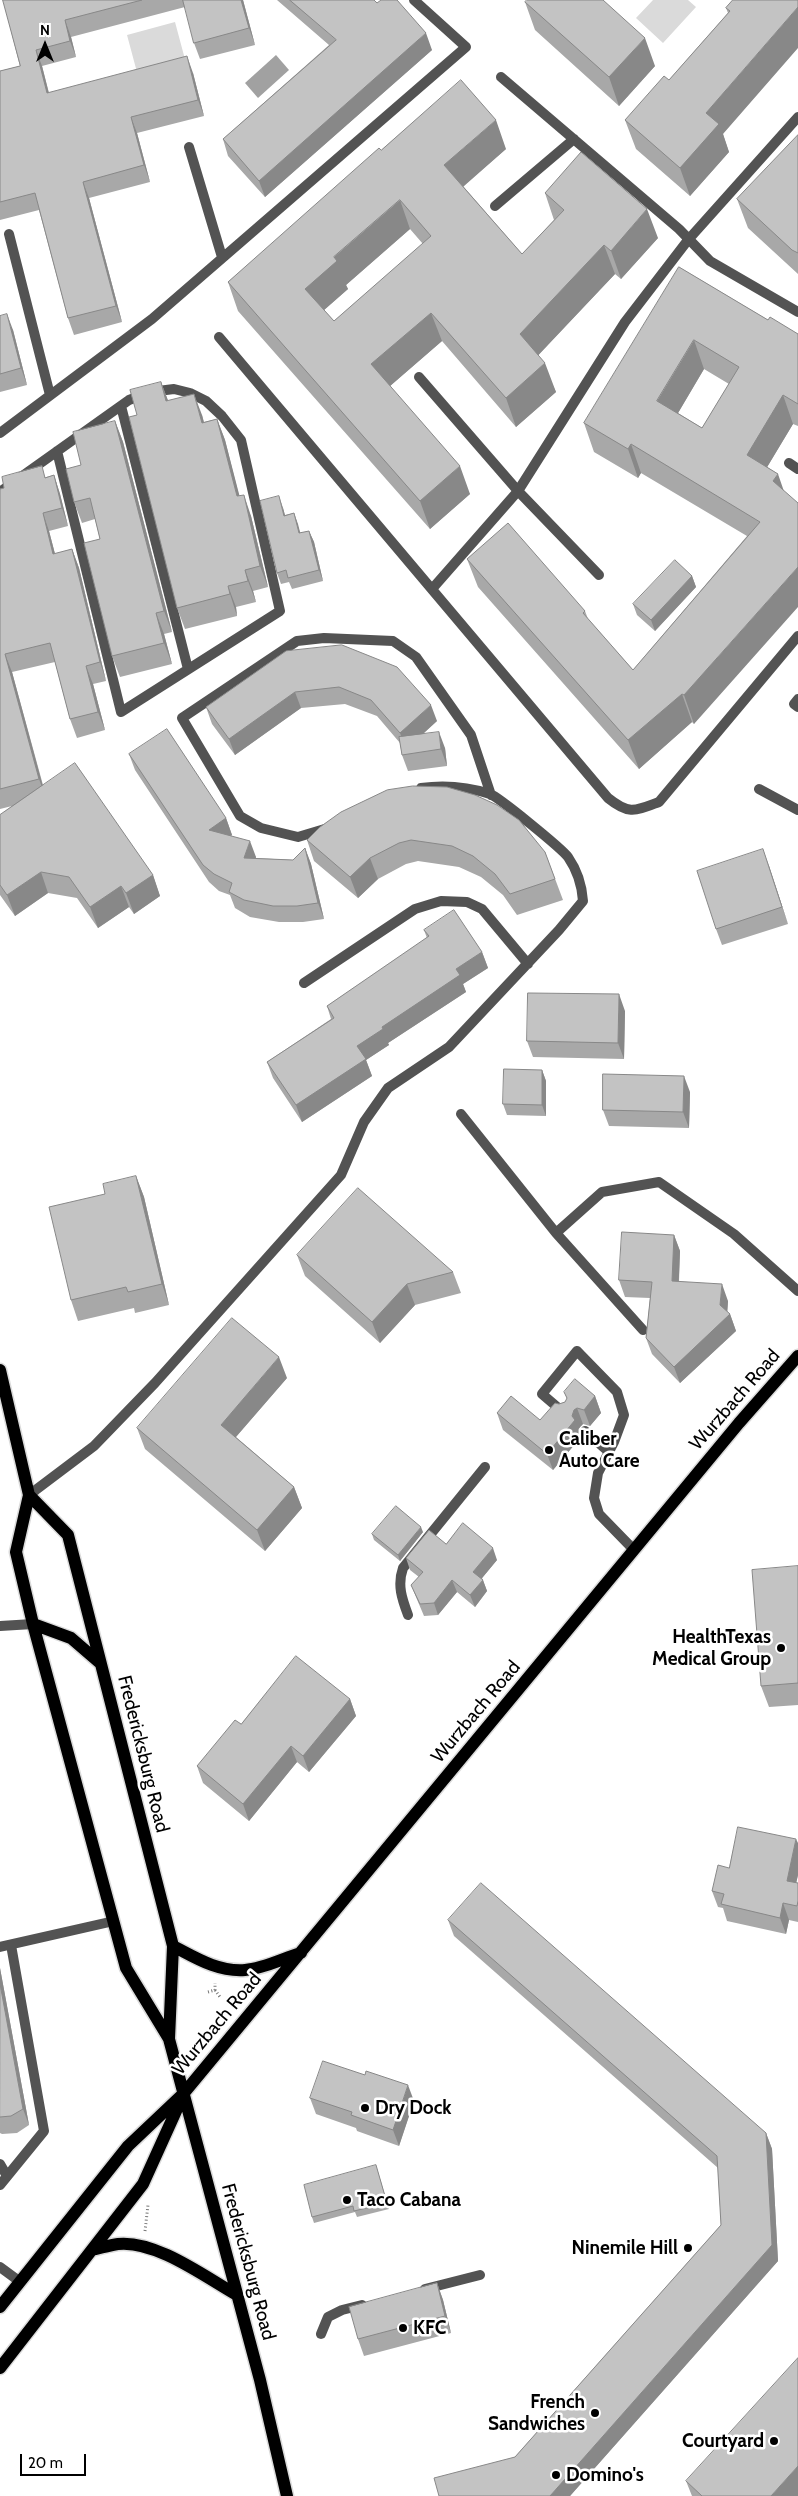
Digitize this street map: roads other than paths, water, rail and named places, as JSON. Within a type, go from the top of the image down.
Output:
[{"type":"main road","name":"Wurzbach Road","points":[[0,2307],[128,2146],[184,2093],[739,1423],[798,1356]]},
{"type":"main road","name":"Fredericksburg Road","points":[[0,1370],[30,1495],[16,1552],[33,1624],[126,1968],[169,2039],[260,2380],[287,2496]]},
{"type":"main road","name":"Fredericksburg Road","points":[[30,1495],[68,1535],[173,1946],[169,2039]]},
{"type":"main road","points":[[33,1624],[72,1638],[100,1663]]},
{"type":"main road","points":[[173,1946],[205,1963],[225,1969],[247,1970],[301,1953]]},
{"type":"main road","name":"Wurzbach Road","points":[[0,2368],[143,2184],[184,2093]]},
{"type":"main road","points":[[92,2250],[119,2244],[143,2246],[167,2255],[237,2295]]},
{"type":"street","points":[[0,433],[152,319],[466,47],[414,0]]},
{"type":"street","points":[[501,77],[678,229],[710,261],[798,312]]},
{"type":"street","points":[[432,589],[518,491],[625,322],[688,240],[798,117]]},
{"type":"street","points":[[495,206],[574,139]]},
{"type":"street","points":[[189,147],[222,257]]},
{"type":"street","points":[[9,234],[50,395]]},
{"type":"street","points":[[218,337],[608,798],[622,809],[636,811],[659,802],[798,636]]},
{"type":"street","points":[[419,377],[518,491],[599,575]]},
{"type":"street","points":[[0,492],[57,451],[121,406],[150,392],[174,389],[190,393],[206,401],[222,416],[241,440],[280,611],[121,712],[57,451]]},
{"type":"street","points":[[121,406],[188,669]]},
{"type":"street","points":[[341,820],[325,829],[298,836],[261,828],[240,816],[182,718],[297,640],[324,638],[392,640],[416,657],[471,735],[491,795]]},
{"type":"street","points":[[798,699],[794,704],[798,707]]},
{"type":"street","points":[[30,1495],[94,1446],[148,1390],[340,1175],[364,1122],[388,1088],[449,1047],[528,964],[583,901],[582,885],[568,857],[514,811],[491,795],[442,786],[407,792]]},
{"type":"street","points":[[759,789],[798,810]]},
{"type":"street","points":[[304,983],[415,909],[441,902],[467,902],[482,909],[528,964]]},
{"type":"street","points":[[461,1114],[556,1233],[643,1330]]},
{"type":"street","points":[[556,1233],[602,1192],[659,1182],[734,1234],[798,1290]]},
{"type":"street","points":[[566,1414],[542,1394],[577,1352],[617,1392],[624,1415],[598,1473],[594,1498],[599,1514],[634,1550]]},
{"type":"street","points":[[585,1432],[609,1452]]},
{"type":"street","points":[[408,1615],[400,1595],[400,1577],[403,1568],[485,1468]]},
{"type":"street","points":[[0,1626],[33,1624]]},
{"type":"street","points":[[0,1947],[114,1922]]},
{"type":"street","points":[[0,2185],[44,2131],[11,1945]]},
{"type":"street","points":[[0,2164],[7,2176]]},
{"type":"street","points":[[0,2267],[19,2281]]},
{"type":"street","points":[[416,2291],[480,2275]]},
{"type":"street","points":[[321,2334],[328,2317],[342,2310],[370,2303]]},
{"type":"place","name":"Caliber Auto Care","points":[[549,1450]]},
{"type":"place","name":"HealthTexas Medical Group","points":[[781,1648]]},
{"type":"place","name":"Dry Dock","points":[[365,2108]]},
{"type":"place","name":"Taco Cabana","points":[[347,2200]]},
{"type":"place","name":"Ninemile Hill","points":[[688,2248]]},
{"type":"place","name":"KFC","points":[[403,2328]]},
{"type":"place","name":"French Sandwiches","points":[[595,2413]]},
{"type":"place","name":"Courtyard","points":[[774,2441]]},
{"type":"place","name":"Domino's","points":[[556,2475]]}]
